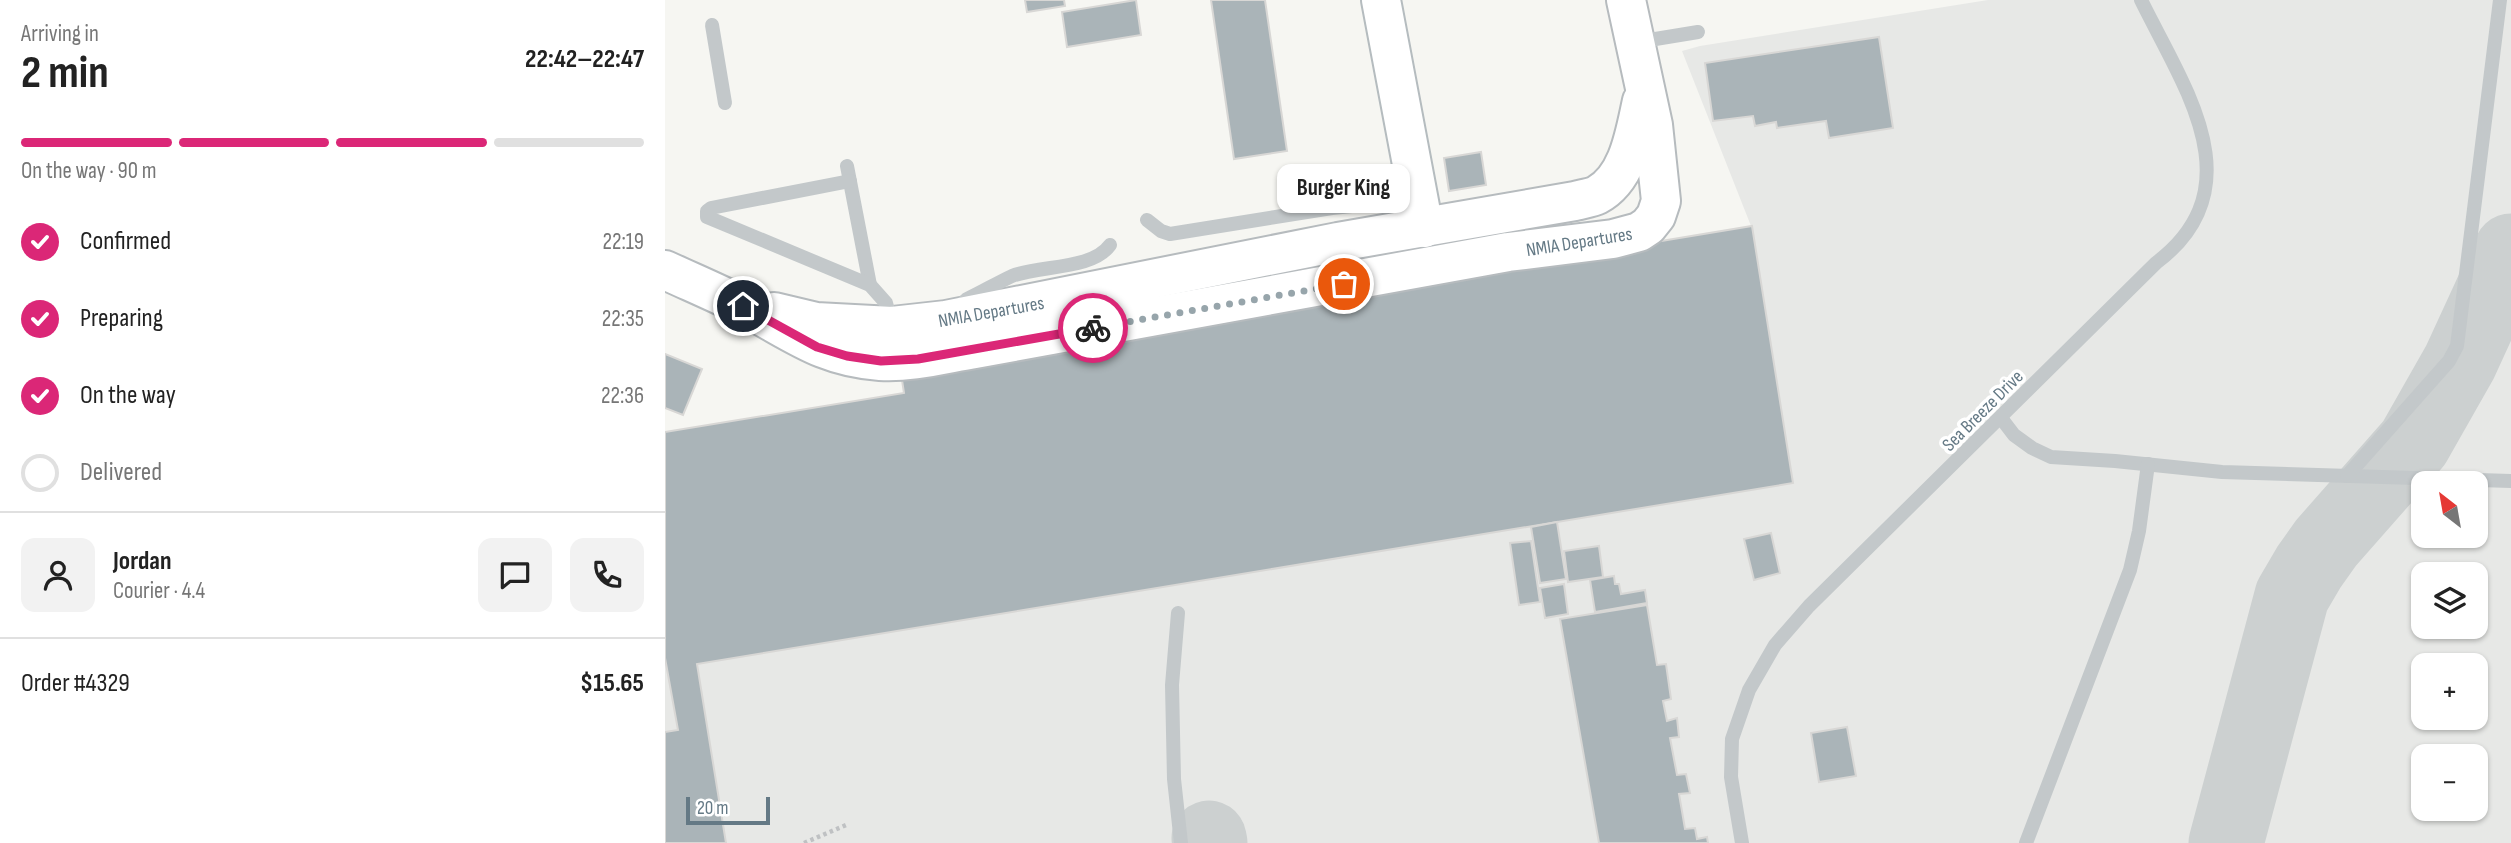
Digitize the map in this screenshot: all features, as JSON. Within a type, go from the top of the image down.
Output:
[{"type":"main road","points":[[1381,0],[1420,211]]},
{"type":"main road","points":[[1626,0],[1644,92]]},
{"type":"main road","name":"NMIA Departures","points":[[729,299],[816,321],[892,326],[946,320],[1338,242],[1420,211],[1575,201],[1598,195],[1621,171],[1633,142],[1644,92]]},
{"type":"main road","name":"NMIA Departures","points":[[729,299],[817,347],[847,356],[881,361],[918,359],[1508,253],[1613,239],[1639,232],[1648,226],[1656,216],[1661,201],[1653,125],[1644,92]]},
{"type":"main road","points":[[665,270],[729,299]]},
{"type":"lane","name":"Sea Breeze Drive","points":[[1742,843],[1731,777],[1732,739],[1749,690],[1775,645],[1809,606],[2156,263],[2173,250],[2198,215],[2207,173],[2205,144],[2197,114],[2141,0]]},
{"type":"lane","points":[[2347,476],[2449,361],[2457,346],[2500,0]]},
{"type":"lane","points":[[712,25],[725,103]]},
{"type":"lane","points":[[1635,48],[1698,32]]},
{"type":"lane","points":[[847,166],[870,285]]},
{"type":"lane","points":[[850,181],[711,208],[707,214],[711,220],[870,285],[885,303],[892,326]]},
{"type":"lane","points":[[1147,220],[1161,231],[1170,234],[1332,208],[1383,203],[1420,211]]},
{"type":"lane","points":[[946,320],[967,299],[1014,275],[1091,259],[1099,256],[1110,245]]},
{"type":"lane","points":[[2001,418],[2014,435],[2032,448],[2052,457],[2222,472],[2511,481]]},
{"type":"lane","points":[[2026,843],[2130,570],[2139,531],[2148,464]]},
{"type":"lane","points":[[1178,614],[1172,685],[1174,779],[1181,843]]},
{"type":"path","points":[[804,843],[846,825]]},
{"type":"shaded area","points":[[1988,0],[2511,0],[2511,843],[665,843],[665,432],[904,393],[900,367],[1751,226],[1682,51]]},
{"type":"building","points":[[1025,0],[1064,0],[1065,6],[1027,12]]},
{"type":"building","points":[[1136,0],[1141,35],[1067,47],[1062,12]]},
{"type":"building","points":[[1211,0],[1265,0],[1287,151],[1234,159]]},
{"type":"building","points":[[1879,37],[1893,128],[1829,138],[1826,121],[1777,128],[1776,122],[1755,126],[1753,116],[1713,121],[1705,63]]},
{"type":"building","points":[[1481,152],[1486,185],[1449,191],[1444,158]]},
{"type":"building","points":[[1752,226],[1793,483],[697,664],[726,843],[665,843],[665,732],[678,730],[665,658],[665,432],[904,393],[900,367]]},
{"type":"building","points":[[665,354],[702,369],[683,415],[665,408]]},
{"type":"building","points":[[1557,522],[1566,579],[1540,583],[1531,527]]},
{"type":"building","points":[[1771,533],[1780,573],[1754,580],[1744,539]]},
{"type":"building","points":[[1531,541],[1540,602],[1519,605],[1510,543]]},
{"type":"building","points":[[1599,546],[1603,577],[1568,582],[1564,551]]},
{"type":"building","points":[[1614,576],[1621,594],[1645,590],[1647,603],[1595,612],[1590,580]]},
{"type":"building","points":[[1564,584],[1568,614],[1545,618],[1540,588]]},
{"type":"building","points":[[1647,605],[1657,665],[1666,664],[1671,699],[1663,701],[1667,721],[1677,718],[1679,737],[1670,738],[1677,775],[1686,774],[1690,793],[1679,794],[1685,829],[1695,828],[1697,839],[1707,837],[1708,843],[1599,843],[1560,619]]},
{"type":"building","points":[[1847,727],[1856,776],[1819,782],[1811,733]]},
{"type":"taxiway","points":[[2226,843],[2292,596],[2326,543],[2414,443],[2460,362],[2511,251]]},
{"type":"taxiway","points":[[1209,838],[1210,843]]},
{"type":"way so far","points":[[1093,328],[1344,284]]},
{"type":"place","name":"Burger King","points":[[1344,284]]},
{"type":"route","points":[[743,306],[817,347],[847,356],[881,361],[918,359],[1093,328]]}]
